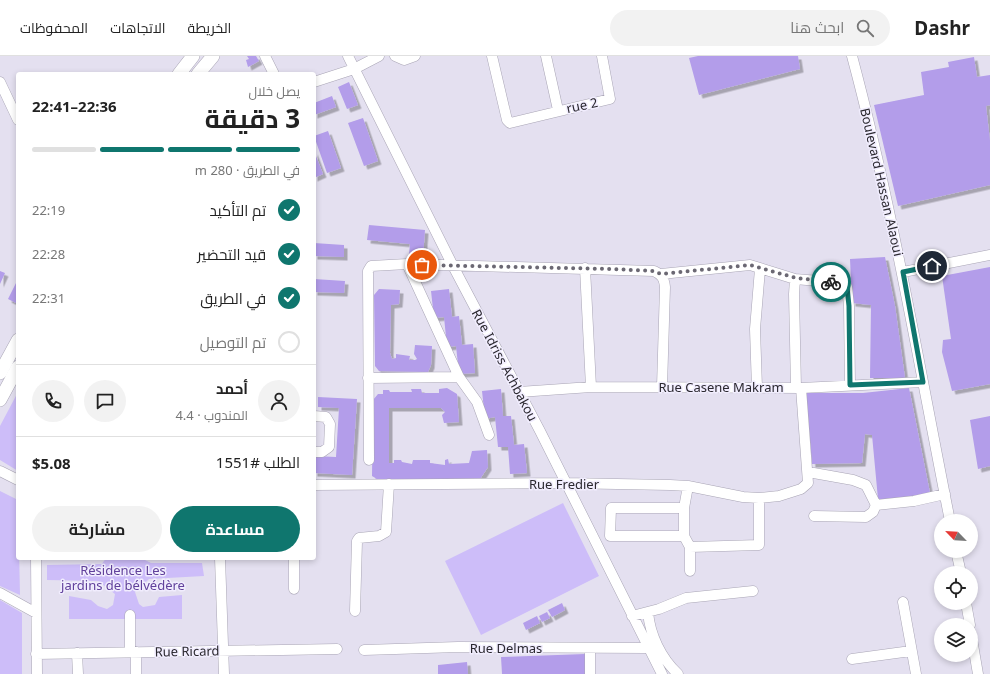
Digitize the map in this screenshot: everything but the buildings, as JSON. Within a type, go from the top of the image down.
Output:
[{"type":"main road","points":[[180,72],[193,56]]},
{"type":"main road","points":[[200,72],[213,56]]},
{"type":"main road","points":[[0,373],[16,344]]},
{"type":"main road","points":[[0,400],[16,371]]},
{"type":"street","points":[[265,56],[273,72]]},
{"type":"street","name":"Rue Idriss Achbakou","points":[[348,56],[647,648],[662,674]]},
{"type":"street","points":[[316,81],[354,69],[379,56]]},
{"type":"street","points":[[395,56],[404,60],[415,56]]},
{"type":"street","points":[[492,56],[508,122],[558,110],[546,56]]},
{"type":"street","name":"rue 2","points":[[558,110],[610,98],[602,56]]},
{"type":"street","name":"Boulevard Hassan Alaoui","points":[[852,56],[871,127],[903,272],[949,514]]},
{"type":"street","points":[[0,82],[16,116]]},
{"type":"street","points":[[0,108],[10,104]]},
{"type":"street","points":[[903,272],[990,255]]},
{"type":"street","points":[[407,264],[459,377],[477,402],[489,435]]},
{"type":"street","points":[[369,460],[369,268],[371,266],[407,264],[585,268],[654,271],[661,274],[750,265],[796,278],[842,284],[847,287],[849,306],[850,385]]},
{"type":"street","points":[[585,268],[591,387]]},
{"type":"street","points":[[757,388],[755,329],[760,269]]},
{"type":"street","points":[[661,274],[665,280],[662,387]]},
{"type":"street","points":[[796,278],[794,294],[799,388],[808,472],[853,480],[866,485],[876,505],[873,512],[866,517],[814,516]]},
{"type":"street","points":[[368,378],[459,377]]},
{"type":"street","name":"Rue Casene Makram","points":[[519,392],[591,387],[799,388],[923,382]]},
{"type":"street","points":[[316,416],[326,417],[329,420],[330,431],[329,447],[322,452],[316,452]]},
{"type":"street","points":[[0,471],[16,479]]},
{"type":"street","name":"Rue Fredier","points":[[316,485],[564,483],[688,486],[743,498],[759,498],[779,496],[801,489],[808,483],[808,472]]},
{"type":"street","points":[[355,611],[357,541],[360,538],[379,536],[386,532],[389,484]]},
{"type":"street","points":[[688,486],[684,508],[684,536],[690,547],[690,571]]},
{"type":"street","points":[[876,505],[914,501],[945,494]]},
{"type":"street","points":[[690,547],[759,545],[759,498]]},
{"type":"street","points":[[684,508],[611,508],[610,536],[684,536]]},
{"type":"street","points":[[36,560],[37,674]]},
{"type":"street","points":[[220,560],[224,674]]},
{"type":"street","points":[[294,560],[294,589]]},
{"type":"street","points":[[632,616],[648,612],[686,598],[753,591]]},
{"type":"street","points":[[0,593],[36,613]]},
{"type":"street","points":[[903,602],[916,674]]},
{"type":"street","points":[[648,612],[649,626],[659,648],[670,667],[678,674]]},
{"type":"street","points":[[130,615],[136,674]]},
{"type":"street","name":"Rue Delmas","points":[[364,650],[458,647],[647,648]]},
{"type":"street","points":[[590,648],[590,674]]},
{"type":"street","name":"Rue Ricard","points":[[36,654],[337,649]]},
{"type":"street","points":[[852,658],[911,651]]},
{"type":"street","points":[[78,653],[78,674]]},
{"type":"street","points":[[976,662],[978,674]]},
{"type":"green space","points":[[16,396],[16,470],[0,460],[0,426]]},
{"type":"green space","points":[[0,491],[16,499],[16,560],[19,560],[20,595],[0,586]]},
{"type":"green space","points":[[563,503],[599,576],[481,635],[445,561]]},
{"type":"green space","name":"Résidence Les jardins de bélvédère","points":[[105,560],[145,560],[151,563],[202,563],[204,576],[149,579],[135,592],[139,604],[143,607],[155,605],[159,597],[182,595],[182,619],[69,619],[69,596],[91,600],[98,606],[107,609],[113,605],[115,594],[98,581],[47,580],[47,565],[102,564]]},
{"type":"green space","points":[[0,600],[22,613],[22,674],[0,674]]},
{"type":"way so far","points":[[422,265],[612,269],[654,271],[661,274],[750,265],[796,278],[831,282]]},
{"type":"route","points":[[831,282],[846,285],[847,287],[849,306],[850,385],[923,382],[903,272],[932,266]]}]
